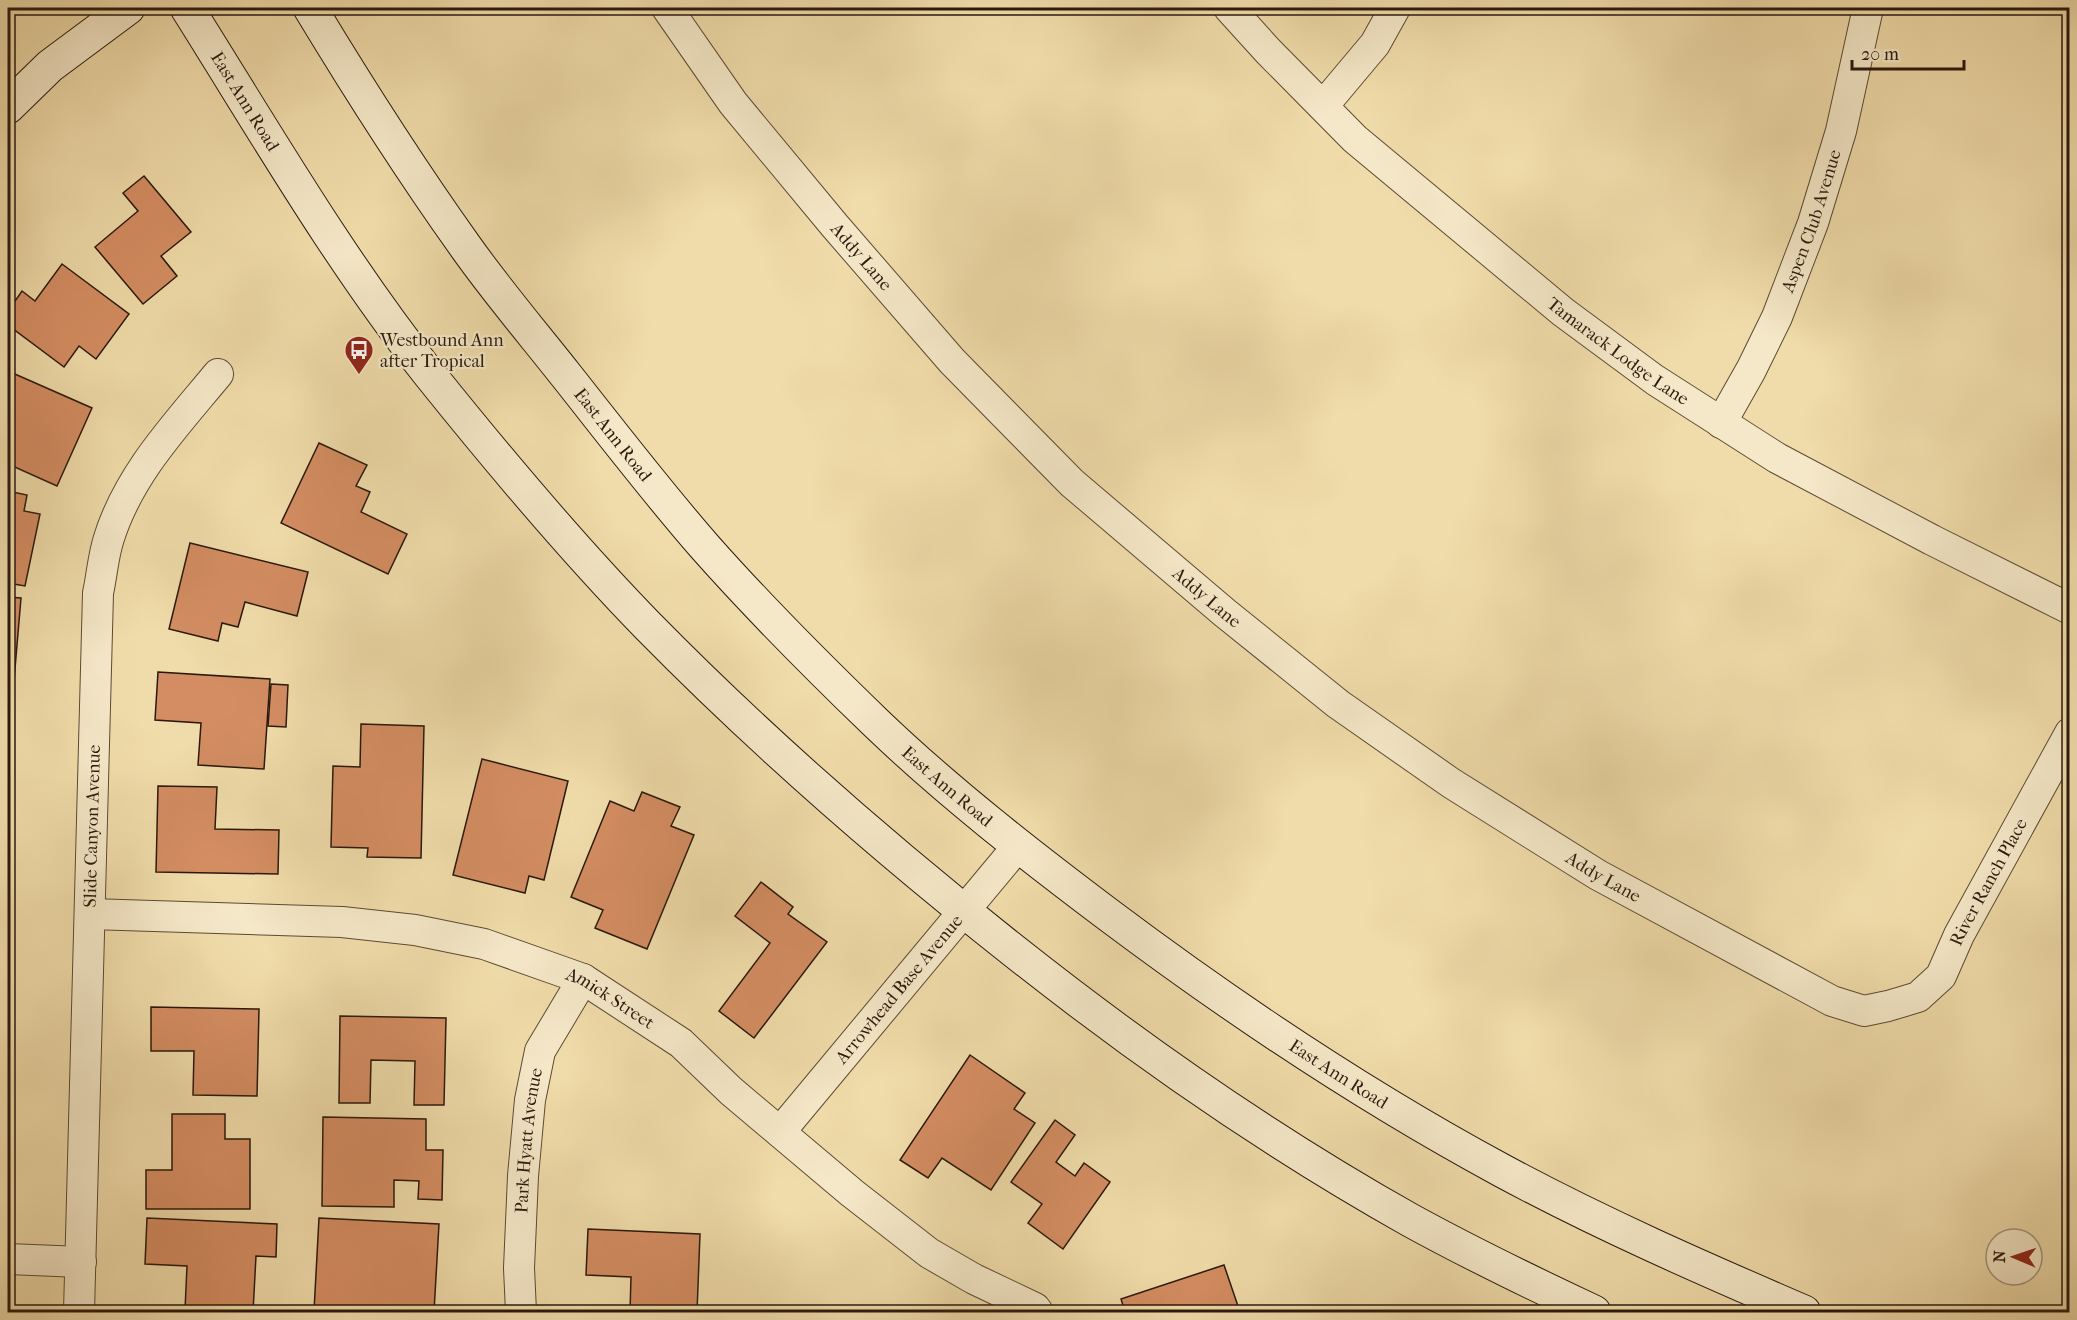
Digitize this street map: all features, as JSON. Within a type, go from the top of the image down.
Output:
[{"type":"main road","points":[[8,107],[50,66],[128,8]]},
{"type":"main road","name":"East Ann Road","points":[[187,8],[348,263],[429,374],[516,479],[611,586],[691,669],[748,723],[881,843],[963,912],[1085,1008],[1149,1053],[1266,1132],[1347,1183],[1455,1244],[1594,1312]]},
{"type":"main road","name":"East Ann Road","points":[[310,8],[351,76],[467,250],[518,316],[664,499],[709,551],[879,725],[1018,846],[1201,984],[1381,1101],[1501,1171],[1561,1201],[1688,1263],[1804,1312]]},
{"type":"street","name":"Addy Lane","points":[[667,8],[733,103],[835,226],[952,361],[1072,483],[1225,613],[1348,711],[1451,783],[1598,875],[1832,1001],[1864,1011],[1888,1006]]},
{"type":"street","name":"Tamarack Lodge Lane","points":[[1229,8],[1355,139],[1563,312],[1655,380],[1777,458],[1932,540],[2070,609]]},
{"type":"street","points":[[1323,106],[1375,44],[1395,8]]},
{"type":"street","name":"Aspen Club Avenue","points":[[1722,423],[1777,317],[1813,222],[1841,131],[1868,8]]},
{"type":"street","name":"Slide Canyon Avenue","points":[[79,1312],[98,593],[108,539],[126,496],[147,461],[218,374]]},
{"type":"street","name":"River Ranch Place","points":[[1888,1006],[1918,997],[1941,976],[1959,935],[2070,733]]},
{"type":"street","name":"Arrowhead Base Avenue","points":[[780,1132],[1018,846]]},
{"type":"street","name":"Amick Street","points":[[90,914],[342,922],[415,930],[484,944],[584,980],[681,1043],[731,1091],[852,1193],[929,1253],[974,1279],[1035,1308],[1038,1312]]},
{"type":"street","name":"Park Hyatt Avenue","points":[[521,1312],[519,1268],[523,1176],[530,1100],[540,1052],[584,980]]},
{"type":"street","points":[[8,1259],[81,1262]]},
{"type":"building","points":[[144,176],[191,232],[161,256],[177,276],[143,304],[95,247],[138,211],[123,193]]},
{"type":"building","points":[[62,264],[129,314],[96,359],[79,346],[64,367],[8,325],[8,311],[22,291],[35,301]]},
{"type":"building","points":[[8,371],[92,408],[57,486],[8,464]]},
{"type":"building","points":[[319,443],[367,465],[356,486],[370,492],[361,512],[407,534],[388,574],[281,523]]},
{"type":"building","points":[[8,491],[27,495],[24,511],[40,514],[25,586],[8,583]]},
{"type":"building","points":[[190,543],[308,572],[297,616],[245,602],[238,627],[222,623],[218,641],[169,629]]},
{"type":"building","points":[[8,597],[21,598],[13,692],[8,691]]},
{"type":"building","points":[[158,672],[270,679],[264,769],[198,765],[201,723],[155,720]]},
{"type":"building","points":[[271,684],[288,685],[286,727],[268,726]]},
{"type":"building","points":[[8,705],[12,705],[12,734],[8,734]]},
{"type":"building","points":[[361,724],[424,726],[421,858],[367,857],[368,848],[331,847],[333,766],[360,767]]},
{"type":"building","points":[[482,759],[568,781],[544,880],[529,876],[525,893],[453,875]]},
{"type":"building","points":[[8,771],[11,771],[10,799],[8,799]]},
{"type":"building","points":[[158,786],[217,787],[215,829],[279,830],[278,874],[156,872]]},
{"type":"building","points":[[642,792],[680,807],[671,826],[694,835],[647,949],[595,928],[603,910],[571,897],[610,801],[634,811]]},
{"type":"building","points":[[761,882],[793,907],[788,914],[827,942],[754,1038],[719,1011],[770,943],[735,916]]},
{"type":"building","points":[[151,1007],[259,1009],[257,1096],[193,1095],[194,1051],[151,1051]]},
{"type":"building","points":[[340,1016],[446,1018],[444,1105],[414,1105],[415,1061],[371,1060],[370,1103],[339,1103]]},
{"type":"building","points":[[970,1055],[1025,1093],[1014,1109],[1035,1123],[991,1190],[942,1158],[928,1178],[900,1160]]},
{"type":"building","points":[[172,1114],[225,1114],[225,1139],[250,1139],[250,1209],[146,1209],[146,1170],[172,1170]]},
{"type":"building","points":[[323,1117],[426,1119],[426,1150],[443,1150],[442,1200],[418,1199],[419,1181],[394,1180],[394,1207],[322,1206]]},
{"type":"building","points":[[1055,1120],[1075,1135],[1056,1162],[1075,1176],[1084,1163],[1110,1182],[1063,1249],[1028,1223],[1042,1204],[1011,1182]]},
{"type":"building","points":[[147,1218],[277,1224],[276,1257],[256,1256],[253,1312],[185,1310],[187,1266],[145,1264]]},
{"type":"building","points":[[319,1218],[439,1224],[434,1312],[314,1311]]},
{"type":"building","points":[[588,1229],[700,1234],[697,1312],[630,1312],[631,1277],[586,1275]]},
{"type":"building","points":[[1224,1265],[1240,1312],[1125,1312],[1121,1299]]},
{"type":"place","name":"Westbound Ann after Tropical","points":[[359,376]]}]
